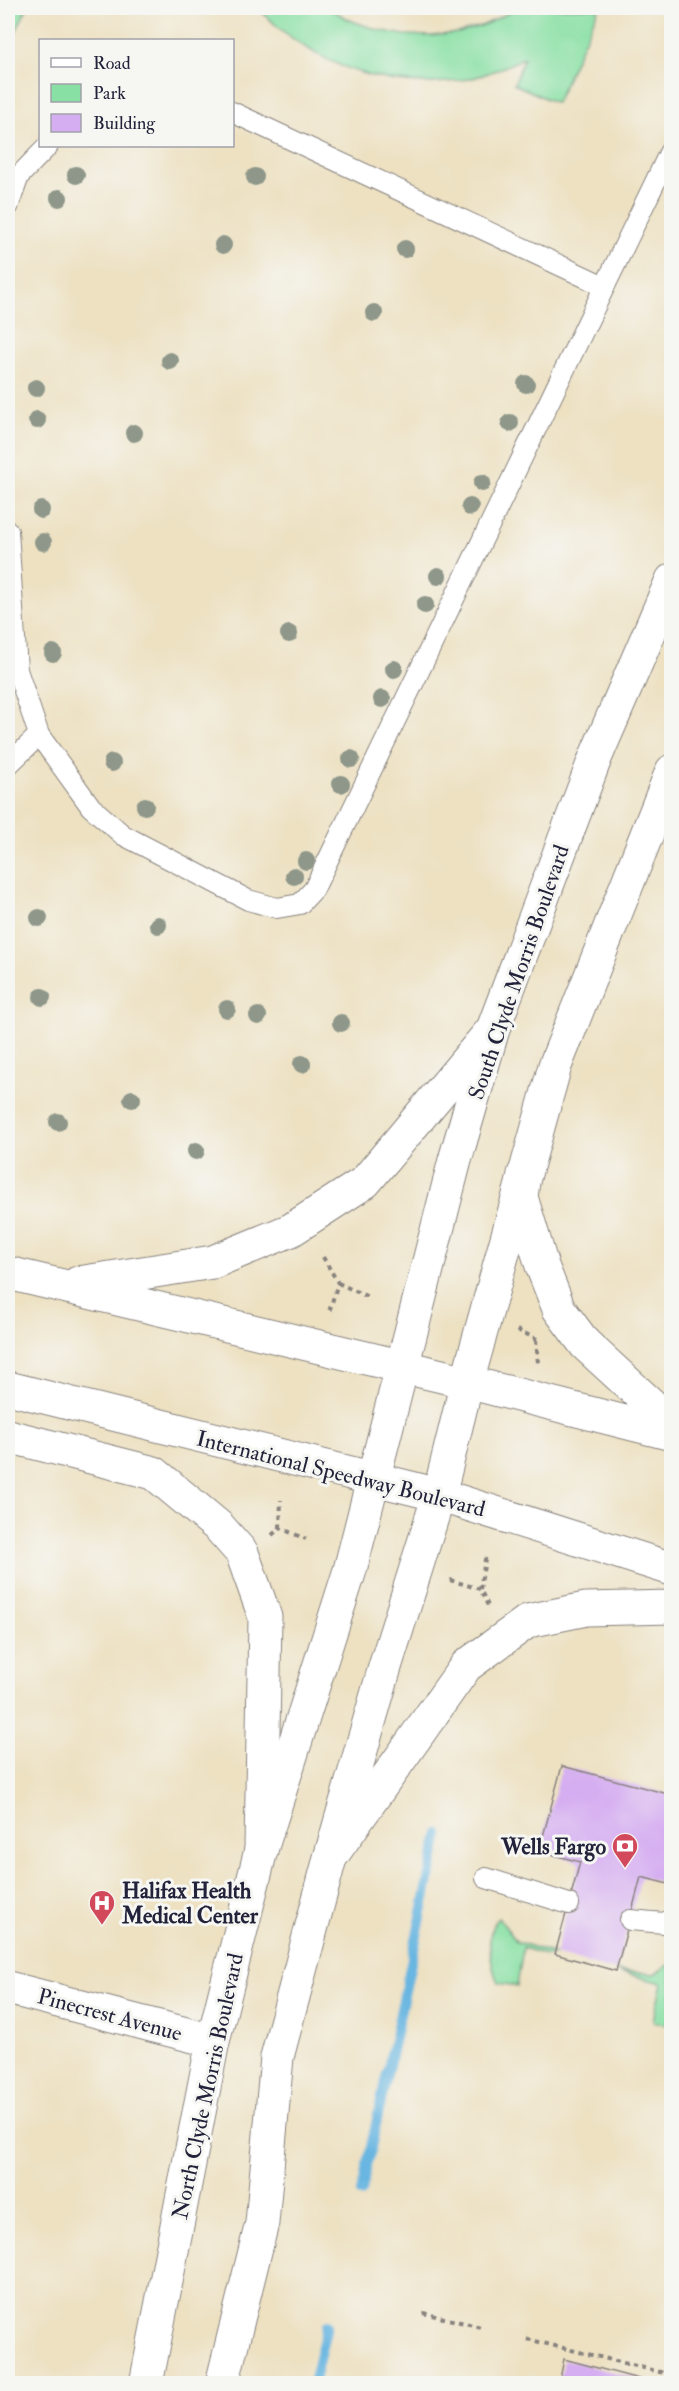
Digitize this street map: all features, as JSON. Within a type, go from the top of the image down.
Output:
[{"type":"main road","name":"South Clyde Morris Boulevard","points":[[374,1480],[455,1160],[493,1029],[596,756],[672,580]]},
{"type":"main road","points":[[222,2384],[262,2223],[277,2057],[330,1858],[385,1667],[439,1495],[467,1382],[555,1066],[672,771]]},
{"type":"main road","points":[[62,1286],[213,1262],[291,1230],[365,1182],[493,1029]]},
{"type":"main road","points":[[524,1174],[521,1197],[542,1266],[559,1309],[585,1344],[672,1424]]},
{"type":"main road","points":[[8,1273],[467,1382],[672,1434]]},
{"type":"main road","name":"International Speedway Boulevard","points":[[8,1388],[439,1495],[672,1569]]},
{"type":"main road","points":[[8,1436],[154,1473],[219,1527],[242,1553],[266,1617],[261,1850]]},
{"type":"main road","name":"North Clyde Morris Boulevard","points":[[146,2384],[213,2041],[261,1850],[350,1570],[374,1480]]},
{"type":"main road","points":[[330,1858],[466,1666],[528,1621],[586,1609],[672,1607]]},
{"type":"main road","name":"Pinecrest Avenue","points":[[8,1988],[213,2041]]},
{"type":"lane","points":[[234,113],[604,286]]},
{"type":"lane","points":[[8,207],[19,176],[47,147]]},
{"type":"lane","points":[[8,531],[17,670],[39,735],[91,807],[123,835],[248,900],[277,908],[300,904],[314,889],[672,147]]},
{"type":"lane","points":[[8,765],[39,735]]},
{"type":"lane","points":[[486,1878],[569,1904]]},
{"type":"lane","points":[[630,1920],[664,1923],[672,1919]]},
{"type":"path","points":[[323,1257],[338,1283],[368,1297]]},
{"type":"path","points":[[329,1313],[338,1283]]},
{"type":"path","points":[[512,1326],[536,1340]]},
{"type":"path","points":[[536,1340],[542,1337]]},
{"type":"path","points":[[536,1340],[539,1367]]},
{"type":"path","points":[[280,1528],[281,1500]]},
{"type":"path","points":[[280,1528],[306,1539]]},
{"type":"path","points":[[262,1541],[280,1528]]},
{"type":"path","points":[[486,1554],[480,1589],[492,1614]]},
{"type":"path","points":[[444,1578],[480,1589]]},
{"type":"path","points":[[423,2313],[481,2327]]},
{"type":"path","points":[[527,2339],[672,2375]]},
{"type":"green space","points":[[8,8],[27,8],[8,48]]},
{"type":"green space","points":[[258,8],[328,8],[352,21],[378,30],[404,35],[432,36],[458,33],[484,25],[518,8],[599,8],[556,103],[514,84],[524,58],[490,73],[468,79],[439,83],[381,78],[327,59],[302,45]]},
{"type":"green space","points":[[498,1917],[517,1942],[555,1954],[548,1956],[523,1948],[517,1986],[498,1983],[493,1968],[490,1940],[491,1931]]},
{"type":"green space","points":[[671,1964],[671,2026],[653,2021],[662,1983],[616,1971],[654,1974]]},
{"type":"building","name":"Wells Fargo","points":[[562,1766],[672,1795],[672,1885],[641,1877],[616,1971],[555,1954],[580,1862],[539,1851]]},
{"type":"building","points":[[564,2359],[654,2383],[654,2384],[559,2384]]},
{"type":"waterway","points":[[361,2193],[439,1834]]},
{"type":"waterway","points":[[313,2384],[327,2325]]},
{"type":"place","name":"Wells Fargo","points":[[625,1869]]},
{"type":"place","name":"Halifax Health Medical Center","points":[[102,1926]]}]
